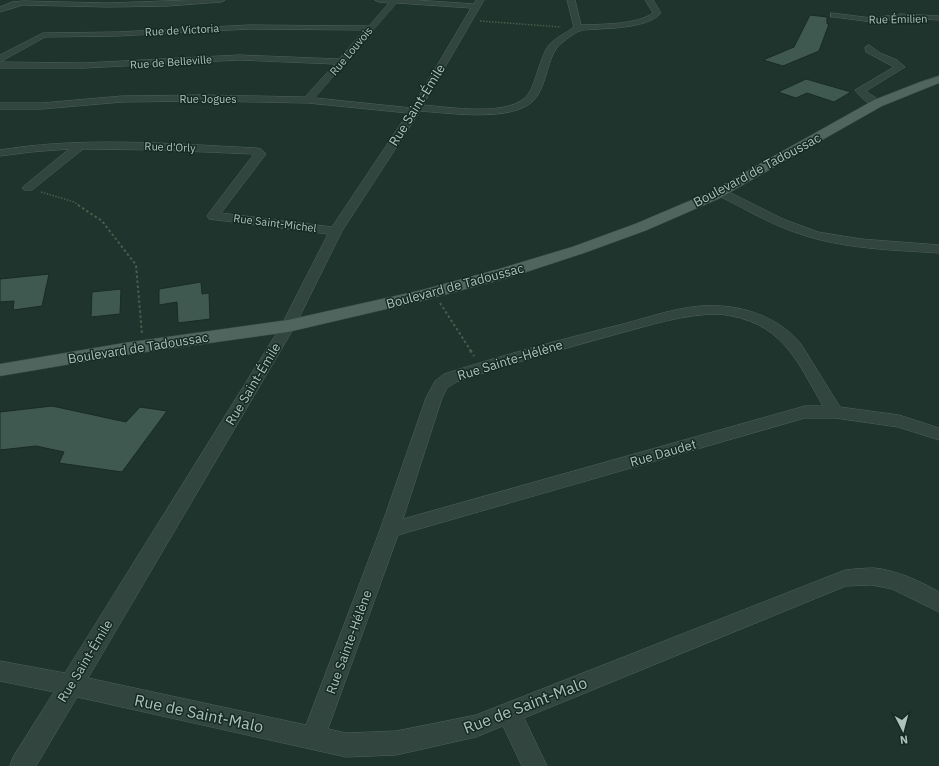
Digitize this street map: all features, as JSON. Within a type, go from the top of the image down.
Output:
[{"type":"main road","name":"Boulevard de Tadoussac","points":[[878,103],[885,96],[914,81],[939,73]]},
{"type":"main road","name":"Boulevard de Tadoussac","points":[[0,370],[143,346],[288,326],[335,317],[433,293],[505,273],[578,250],[640,227],[721,192],[878,103],[896,98],[922,85],[939,79]]},
{"type":"street","points":[[0,10],[15,4],[23,3],[86,5],[161,4],[221,0]]},
{"type":"street","points":[[379,0],[478,3]]},
{"type":"street","points":[[571,0],[578,28],[607,26],[648,19],[657,13],[649,0]]},
{"type":"street","name":"Rue Louvois","points":[[308,100],[395,1]]},
{"type":"street","name":"Rue Saint-Émile","points":[[22,766],[288,326],[336,231],[416,110],[478,3]]},
{"type":"street","name":"Rue Émilien","points":[[834,15],[872,20],[901,16],[939,18]]},
{"type":"street","name":"Rue de Victoria","points":[[0,59],[43,35],[118,34],[249,27],[370,28]]},
{"type":"street","name":"Rue Jogues","points":[[0,106],[42,106],[122,99],[203,98],[308,100],[416,110],[490,112],[506,110],[521,105],[530,99],[533,95],[552,47],[578,28]]},
{"type":"street","points":[[869,48],[869,50],[875,55],[897,64],[900,67],[860,90],[866,97],[878,103]]},
{"type":"street","name":"Rue de Belleville","points":[[0,65],[50,67],[92,66],[226,58],[276,58],[342,62]]},
{"type":"street","points":[[28,188],[81,145]]},
{"type":"street","name":"Rue d'Orly","points":[[0,153],[22,148],[81,145],[162,146],[257,150],[261,154],[213,216]]},
{"type":"street","points":[[721,192],[779,221],[814,234],[866,244],[939,249]]},
{"type":"street","name":"Rue Saint-Michel","points":[[213,216],[336,231]]},
{"type":"street","name":"Rue Sainte-Hélène","points":[[313,738],[390,530],[434,398],[441,385],[450,378],[552,346],[687,313],[711,310],[734,312],[757,319],[786,336],[805,361],[835,412]]},
{"type":"street","name":"Rue Daudet","points":[[390,530],[805,412],[835,412],[899,421],[939,434]]},
{"type":"street","name":"Rue de Saint-Malo","points":[[0,671],[346,745],[396,743],[476,726],[845,578],[875,577],[899,583],[925,593],[939,603]]},
{"type":"street","points":[[509,713],[535,766]]},
{"type":"path","points":[[467,21],[513,22],[578,28]]},
{"type":"path","points":[[28,188],[74,202],[102,221],[136,265],[143,346]]},
{"type":"path","points":[[433,293],[481,368]]},
{"type":"building","points":[[810,15],[827,17],[827,24],[829,24],[819,51],[783,66],[763,60],[794,47]]},
{"type":"building","points":[[806,79],[851,92],[834,102],[807,93],[796,98],[778,92]]},
{"type":"building","points":[[49,274],[42,306],[13,310],[14,301],[0,302],[0,279]]},
{"type":"building","points":[[201,282],[202,294],[209,293],[210,319],[178,323],[177,302],[159,305],[159,289]]},
{"type":"building","points":[[121,289],[120,314],[91,317],[92,292]]},
{"type":"building","points":[[52,406],[126,422],[140,407],[167,411],[122,472],[59,463],[64,452],[36,446],[0,450],[0,412]]}]
